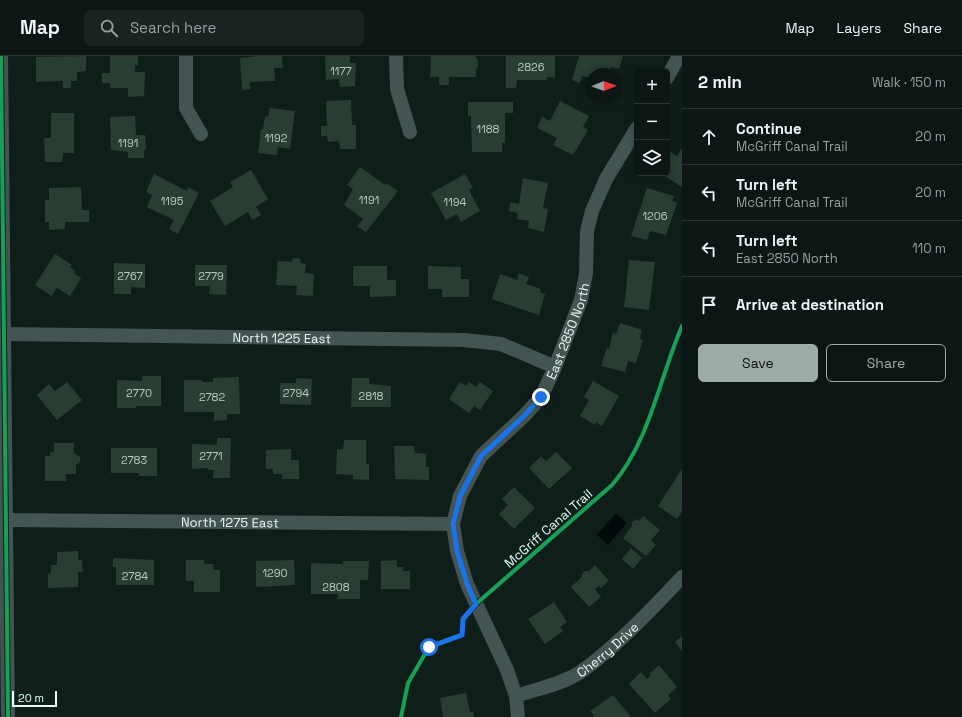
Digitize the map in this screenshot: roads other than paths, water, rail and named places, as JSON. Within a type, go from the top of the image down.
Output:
[{"type":"street","points":[[1,56],[1,157],[7,520],[4,627],[8,717]]},
{"type":"street","points":[[186,56],[186,108],[201,134]]},
{"type":"street","points":[[396,56],[397,89],[410,132]]},
{"type":"street","points":[[670,73],[680,56]]},
{"type":"street","name":"East 2850 North","points":[[518,717],[516,696],[507,670],[467,584],[457,551],[453,524],[460,496],[481,456],[524,416],[541,397],[555,367],[581,300],[586,273],[587,231],[592,211],[606,179],[634,133]]},
{"type":"street","name":"North 1225 East","points":[[5,334],[464,340],[501,344],[555,367]]},
{"type":"street","name":"North 1275 East","points":[[7,520],[453,524]]},
{"type":"street","name":"Cherry Drive","points":[[516,696],[559,682],[578,673],[612,646],[654,608],[682,577]]}]
